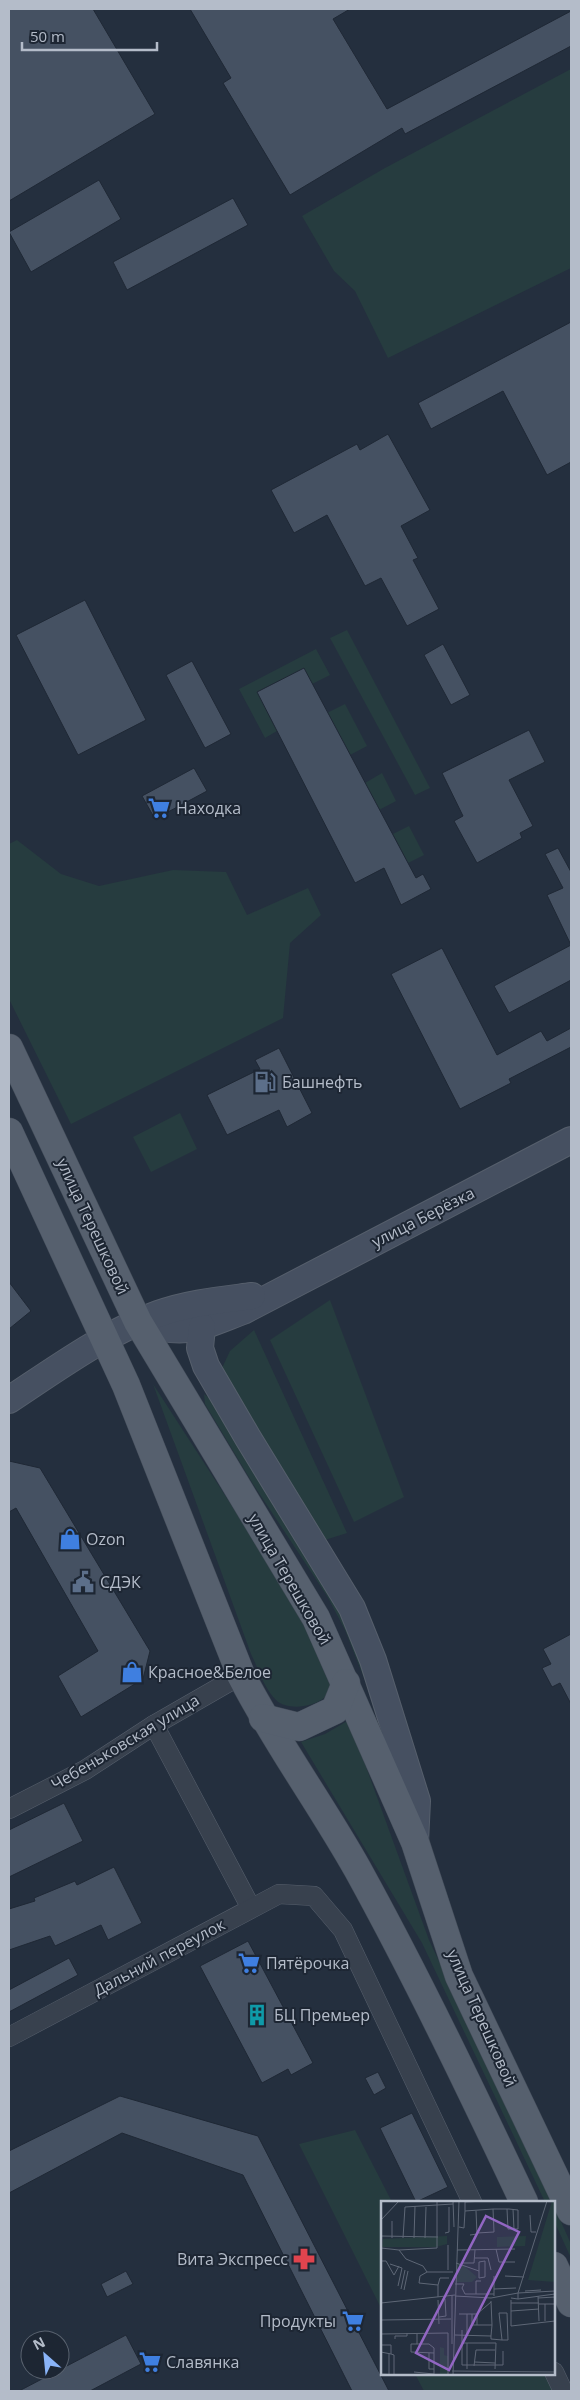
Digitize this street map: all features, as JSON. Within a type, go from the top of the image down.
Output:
[{"type":"main road","name":"улица Терешковой","points":[[9,1048],[138,1322],[316,1618],[415,1842],[459,1976],[571,2211]]},
{"type":"main road","points":[[9,1132],[130,1393],[241,1675],[263,1718],[361,1877],[448,2040],[524,2201]]},
{"type":"main road","name":"улица Берёзка","points":[[138,1322],[162,1330],[183,1331],[243,1311],[571,1140]]},
{"type":"main road","name":"улица Берёзка","points":[[9,1400],[105,1340],[138,1322],[182,1306],[276,1294]]},
{"type":"main road","points":[[202,1326],[200,1348],[206,1366],[352,1608],[373,1660],[417,1801],[415,1842]]},
{"type":"main road","points":[[263,1718],[299,1727],[335,1710],[346,1683]]},
{"type":"main road","points":[[555,2268],[571,2303]]},
{"type":"street","name":"Чебеньковская улица","points":[[9,1809],[85,1770],[154,1725],[241,1675]]},
{"type":"street","points":[[154,1725],[251,1908]]},
{"type":"street","name":"Дальний переулок","points":[[9,2036],[279,1894],[314,1896],[343,1930],[472,2201]]},
{"type":"street","points":[[555,2374],[563,2391]]},
{"type":"green space","points":[[571,69],[571,268],[388,358],[355,291],[334,271],[302,216],[385,168]]},
{"type":"green space","points":[[347,630],[430,788],[415,795],[330,638]]},
{"type":"green space","points":[[316,649],[330,675],[312,684],[277,731],[265,738],[239,689]]},
{"type":"green space","points":[[345,704],[367,746],[350,755],[327,713]]},
{"type":"green space","points":[[382,773],[396,801],[379,810],[365,783]]},
{"type":"green space","points":[[409,826],[424,855],[408,863],[393,834]]},
{"type":"green space","points":[[17,840],[61,874],[99,886],[173,870],[226,872],[247,915],[308,888],[321,915],[290,943],[283,1018],[71,1124],[9,999],[9,844]]},
{"type":"green space","points":[[180,1113],[197,1149],[151,1172],[133,1137]]},
{"type":"green space","points":[[330,1300],[404,1497],[354,1522],[270,1340]]},
{"type":"green space","points":[[254,1330],[347,1533],[325,1540],[256,1433],[222,1368],[230,1351]]},
{"type":"green space","points":[[153,1384],[309,1625],[333,1680],[324,1698],[319,1701],[307,1705],[287,1706],[276,1700],[265,1684],[251,1654]]},
{"type":"green space","points":[[204,1394],[213,1401],[351,1627],[368,1688],[345,1630],[327,1596],[253,1484],[205,1404]]},
{"type":"green space","points":[[349,1720],[429,1940],[552,2201],[545,2201],[422,1943],[301,1742],[325,1734]]},
{"type":"green space","points":[[355,2130],[391,2201],[381,2201],[381,2308],[299,2144]]},
{"type":"green space","points":[[555,2208],[571,2244],[571,2258],[555,2223]]},
{"type":"green space","points":[[416,2375],[545,2375],[553,2391],[424,2391]]},
{"type":"building","points":[[9,9],[93,9],[155,114],[9,201]]},
{"type":"building","points":[[190,9],[350,9],[333,19],[387,109],[571,11],[571,46],[405,134],[402,128],[290,195],[223,83],[231,78]]},
{"type":"building","points":[[99,180],[121,219],[31,272],[9,232]]},
{"type":"building","points":[[233,198],[248,225],[127,290],[113,262]]},
{"type":"building","points":[[571,322],[571,462],[547,475],[503,391],[431,429],[418,403]]},
{"type":"building","points":[[388,434],[430,510],[401,526],[418,558],[413,560],[439,609],[407,626],[381,578],[365,586],[327,515],[294,533],[271,490],[357,444],[360,450]]},
{"type":"building","points":[[85,600],[146,720],[78,755],[16,635]]},
{"type":"building","points":[[443,644],[470,695],[451,705],[424,655]]},
{"type":"building","points":[[192,661],[231,734],[205,748],[166,675]]},
{"type":"building","points":[[304,668],[416,878],[423,874],[431,889],[401,905],[384,868],[355,883],[257,692]]},
{"type":"building","points":[[529,730],[545,762],[509,780],[533,826],[520,833],[522,838],[477,863],[454,821],[463,816],[442,773]]},
{"type":"building","points":[[194,768],[207,791],[155,819],[142,796]]},
{"type":"building","points":[[558,848],[571,872],[571,945],[547,895],[563,888],[545,854]]},
{"type":"building","points":[[571,945],[571,980],[509,1013],[494,986]]},
{"type":"building","points":[[442,948],[497,1055],[541,1031],[547,1041],[571,1028],[571,1047],[509,1079],[511,1083],[460,1109],[391,974]]},
{"type":"building","name":"Башнефть","points":[[279,1048],[312,1113],[287,1127],[279,1110],[227,1135],[207,1095],[260,1069],[255,1060]]},
{"type":"building","points":[[9,1282],[31,1311],[9,1329]]},
{"type":"building","points":[[9,1461],[40,1468],[150,1651],[143,1679],[81,1717],[58,1676],[98,1651],[16,1508],[9,1512]]},
{"type":"building","points":[[571,1634],[571,1704],[560,1683],[552,1687],[542,1668],[551,1664],[543,1649]]},
{"type":"building","points":[[64,1803],[83,1841],[9,1877],[9,1830]]},
{"type":"building","points":[[114,1867],[142,1923],[108,1940],[101,1925],[55,1946],[50,1936],[9,1950],[9,1909],[35,1901],[34,1898],[75,1881],[77,1885]]},
{"type":"building","name":"БЦ Премьер","points":[[248,1941],[313,2063],[291,2075],[288,2069],[262,2083],[200,1966]]},
{"type":"building","points":[[69,1958],[78,1975],[9,2012],[9,1990]]},
{"type":"building","points":[[378,2072],[386,2088],[374,2095],[365,2078]]},
{"type":"building","points":[[120,2096],[258,2136],[389,2391],[352,2391],[243,2175],[122,2133],[9,2193],[9,2151]]},
{"type":"building","points":[[412,2113],[448,2187],[416,2201],[380,2128]]},
{"type":"building","points":[[126,2271],[133,2284],[107,2297],[101,2284]]},
{"type":"building","points":[[126,2335],[141,2364],[90,2391],[19,2391],[40,2380],[70,2380],[70,2364]]},
{"type":"place","name":"Находка","points":[[159,808]]},
{"type":"place","name":"Башнефть","points":[[265,1082]]},
{"type":"place","name":"Ozon","points":[[70,1539]]},
{"type":"place","name":"СДЭК","points":[[83,1582]]},
{"type":"place","name":"Красное&Белое","points":[[132,1672]]},
{"type":"place","name":"Пятёрочка","points":[[249,1963]]},
{"type":"place","name":"БЦ Премьер","points":[[257,2015]]},
{"type":"place","name":"Вита Экспресс","points":[[304,2259]]},
{"type":"place","name":"Продукты","points":[[353,2321]]},
{"type":"place","name":"Славянка","points":[[150,2362]]}]
